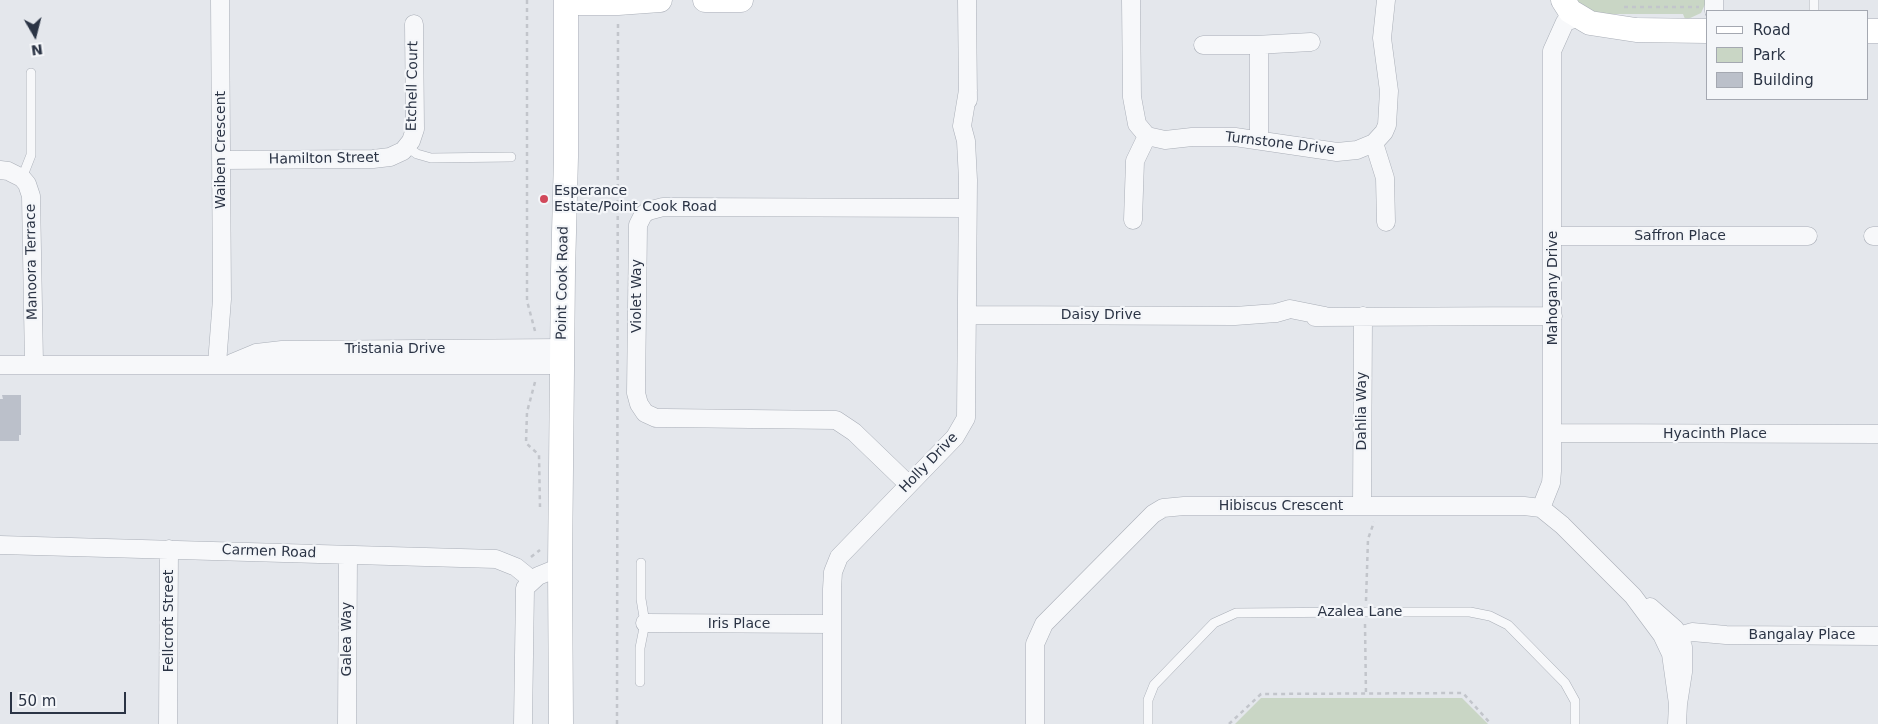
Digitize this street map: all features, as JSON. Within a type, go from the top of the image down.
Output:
[{"type":"main road","points":[[566,2],[618,3],[660,0]]},
{"type":"main road","points":[[705,0],[741,0]]},
{"type":"main road","points":[[1552,0],[1570,17],[1596,36],[1636,30],[1706,31]]},
{"type":"main road","name":"Point Cook Road","points":[[562,724],[560,567],[566,157],[566,2]]},
{"type":"street","name":"Waiben Crescent","points":[[220,0],[223,364]]},
{"type":"street","name":"Holly Drive","points":[[832,724],[833,572],[839,557],[955,437],[964,424],[967,410],[968,180],[966,141],[962,126],[968,90],[967,0]]},
{"type":"street","points":[[1131,0],[1132,97],[1137,124],[1147,136],[1135,161],[1133,220]]},
{"type":"street","points":[[1386,0],[1382,38],[1389,91],[1388,115],[1384,132],[1374,143],[1385,178],[1386,222]]},
{"type":"street","name":"Mahogany Drive","points":[[1541,508],[1551,482],[1554,66],[1570,17]]},
{"type":"street","name":"Etchell Court","points":[[407,147],[414,135],[415,122],[414,24]]},
{"type":"street","points":[[1203,45],[1259,45],[1311,42]]},
{"type":"street","points":[[1259,45],[1259,140]]},
{"type":"street","name":"Turnstone Drive","points":[[1147,136],[1165,140],[1213,136],[1259,140],[1337,152],[1357,150],[1374,143]]},
{"type":"street","name":"Hamilton Street","points":[[221,160],[378,158],[390,157],[407,147]]},
{"type":"street","points":[[0,170],[8,171],[22,178]]},
{"type":"street","name":"Manoora Terrace","points":[[22,178],[30,190],[32,205],[34,364]]},
{"type":"street","name":"Violet Way","points":[[908,484],[854,432],[836,420],[665,418],[645,413],[639,404],[636,393],[638,225],[643,215],[648,211],[663,207],[967,208]]},
{"type":"street","name":"Saffron Place","points":[[1552,236],[1808,236]]},
{"type":"street","name":"Daisy Drive","points":[[968,315],[1235,316],[1279,321],[1325,316],[1553,316]]},
{"type":"street","name":"Dahlia Way","points":[[1363,316],[1370,506]]},
{"type":"street","name":"Tristania Drive","points":[[0,365],[223,364],[251,366],[562,356]]},
{"type":"street","name":"Hyacinth Place","points":[[1552,433],[1878,434]]},
{"type":"street","name":"Hibiscus Crescent","points":[[1035,724],[1035,650],[1038,632],[1158,511],[1164,508],[1184,506],[1524,506],[1541,508]]},
{"type":"street","points":[[1541,508],[1562,525],[1677,642],[1678,724]]},
{"type":"street","name":"Carmen Road","points":[[0,545],[496,560],[516,567],[532,580]]},
{"type":"street","name":"Fellcroft Street","points":[[168,724],[169,549]]},
{"type":"street","name":"Galea Way","points":[[347,724],[348,555]]},
{"type":"street","points":[[524,724],[525,588],[538,576],[560,567]]},
{"type":"street","name":"Iris Place","points":[[645,623],[832,624]]},
{"type":"street","name":"Bangalay Place","points":[[1677,642],[1726,635],[1878,636]]},
{"type":"lane","points":[[22,178],[31,155],[31,73]]},
{"type":"lane","points":[[407,147],[417,154],[431,158],[511,157]]},
{"type":"lane","points":[[640,682],[640,648],[645,623],[641,599],[641,563]]},
{"type":"lane","name":"Azalea Lane","points":[[1148,724],[1148,700],[1154,685],[1214,623],[1236,613],[1365,612],[1470,612],[1490,616],[1508,625],[1565,683],[1575,701],[1575,724]]},
{"type":"path","points":[[617,724],[618,3]]},
{"type":"path","points":[[1616,7],[1714,6]]},
{"type":"path","points":[[1366,695],[1365,612],[1370,506]]},
{"type":"path","points":[[1229,724],[1260,694],[1366,695],[1463,693],[1491,724]]},
{"type":"green space","points":[[1571,0],[1707,0],[1701,13],[1685,19],[1683,14],[1612,14],[1599,18]]},
{"type":"green space","points":[[1261,698],[1462,698],[1488,724],[1235,724]]},
{"type":"building","points":[[2,395],[21,395],[21,435],[19,435],[19,441],[0,441],[0,399],[3,399]]},
{"type":"place","name":"Esperance Estate/Point Cook Road","points":[[544,199]]}]
